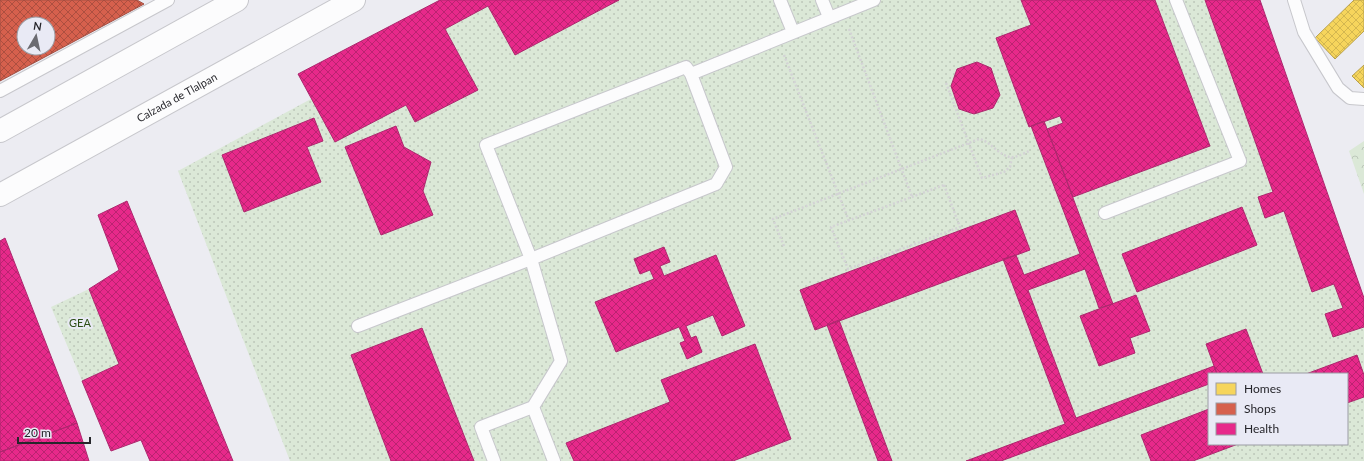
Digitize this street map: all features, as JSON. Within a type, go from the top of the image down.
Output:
[{"type":"main road","points":[[0,131],[237,0]]},
{"type":"main road","name":"Calzada de Tlalpan","points":[[0,195],[354,0]]},
{"type":"lane","points":[[0,91],[168,0]]},
{"type":"lane","points":[[780,0],[793,32]]},
{"type":"lane","points":[[822,0],[829,17]]},
{"type":"lane","points":[[691,74],[874,0]]},
{"type":"lane","points":[[1104,213],[1240,161],[1176,0]]},
{"type":"lane","points":[[1294,0],[1304,32],[1338,88],[1350,98],[1364,99]]},
{"type":"lane","points":[[358,326],[531,259],[716,184],[726,168],[691,74],[686,67],[486,145],[531,259],[561,362],[533,407],[481,427],[494,461]]},
{"type":"lane","points":[[533,407],[554,461]]},
{"type":"path","points":[[842,12],[912,197]]},
{"type":"path","points":[[778,38],[849,221]]},
{"type":"path","points":[[946,83],[982,178],[1004,172],[1010,167],[1012,157]]},
{"type":"path","points":[[784,246],[773,219],[979,139],[984,140],[1003,154],[1012,157],[1029,151]]},
{"type":"path","points":[[944,185],[960,227],[848,269],[831,227],[912,197],[944,185]]},
{"type":"green space","points":[[494,0],[1246,0],[1364,302],[1364,461],[290,461],[178,171]]},
{"type":"green space","points":[[1364,141],[1364,194],[1349,151]]},
{"type":"green space","name":"GEA","points":[[89,289],[119,364],[82,381],[51,307]]},
{"type":"building: Homes","points":[[1354,0],[1364,0],[1364,31],[1335,59],[1315,38]]},
{"type":"building: Homes","points":[[1364,65],[1364,88],[1352,76]]},
{"type":"building: Shops","points":[[0,0],[137,0],[144,4],[56,51],[56,16],[16,16],[16,56],[47,56],[0,81]]},
{"type":"building: Health","points":[[440,0],[619,0],[515,55],[488,6],[445,29],[478,90],[415,122],[406,105],[335,142],[298,74]]},
{"type":"building: Health","points":[[1021,0],[1155,0],[1210,146],[1073,197],[1047,129],[1063,123],[1060,116],[1029,127],[996,38],[1031,25]]},
{"type":"building: Health","points":[[1205,0],[1260,0],[1364,298],[1364,327],[1333,337],[1325,314],[1343,308],[1334,284],[1312,292],[1284,211],[1265,218],[1258,197],[1273,192]]},
{"type":"building: Health","points":[[977,62],[991,68],[1000,95],[993,108],[974,114],[959,109],[951,86],[957,69]]},
{"type":"building: Health","points":[[314,118],[323,141],[307,147],[321,182],[244,212],[222,155]]},
{"type":"building: Health","points":[[1044,121],[1113,304],[1099,308],[1085,269],[1028,290],[1076,418],[1214,366],[1217,373],[1208,373],[1208,384],[1001,461],[966,461],[1065,424],[1003,259],[1016,255],[1024,275],[1080,254],[1031,126]]},
{"type":"building: Health","points":[[396,126],[404,147],[431,162],[423,191],[433,215],[381,235],[345,147]]},
{"type":"building: Health","name":"GEA","points":[[127,201],[233,461],[150,461],[141,440],[111,451],[82,381],[119,364],[89,289],[119,270],[98,215]]},
{"type":"building: Health","points":[[1242,207],[1257,245],[1137,292],[1122,254]]},
{"type":"building: Health","points":[[1015,210],[1030,250],[815,330],[800,290]]},
{"type":"building: Health","name":"GEA","points":[[5,238],[77,423],[0,452],[0,241]]},
{"type":"building: Health","points":[[664,247],[670,262],[660,266],[664,276],[716,255],[745,326],[722,336],[713,315],[686,326],[691,338],[696,336],[702,352],[687,359],[680,343],[685,341],[679,327],[616,352],[595,302],[654,279],[650,270],[640,274],[634,259]]},
{"type":"building: Health","points":[[1136,295],[1150,331],[1130,338],[1135,353],[1099,366],[1080,316]]},
{"type":"building: Health","points":[[839,320],[892,461],[878,461],[827,325]]},
{"type":"building: Health","points":[[422,328],[474,461],[391,461],[351,355]]},
{"type":"building: Health","points":[[1246,329],[1263,373],[1217,373],[1206,344]]},
{"type":"building: Health","points":[[755,344],[791,439],[733,461],[574,461],[566,443],[670,402],[661,380]]},
{"type":"building: Health","points":[[1357,355],[1364,375],[1364,397],[1348,403],[1348,373],[1309,373]]},
{"type":"building: Health","points":[[1208,409],[1208,445],[1235,445],[1193,461],[1151,461],[1141,435]]},
{"type":"building: Health","points":[[77,423],[89,461],[0,461],[0,452]]}]
